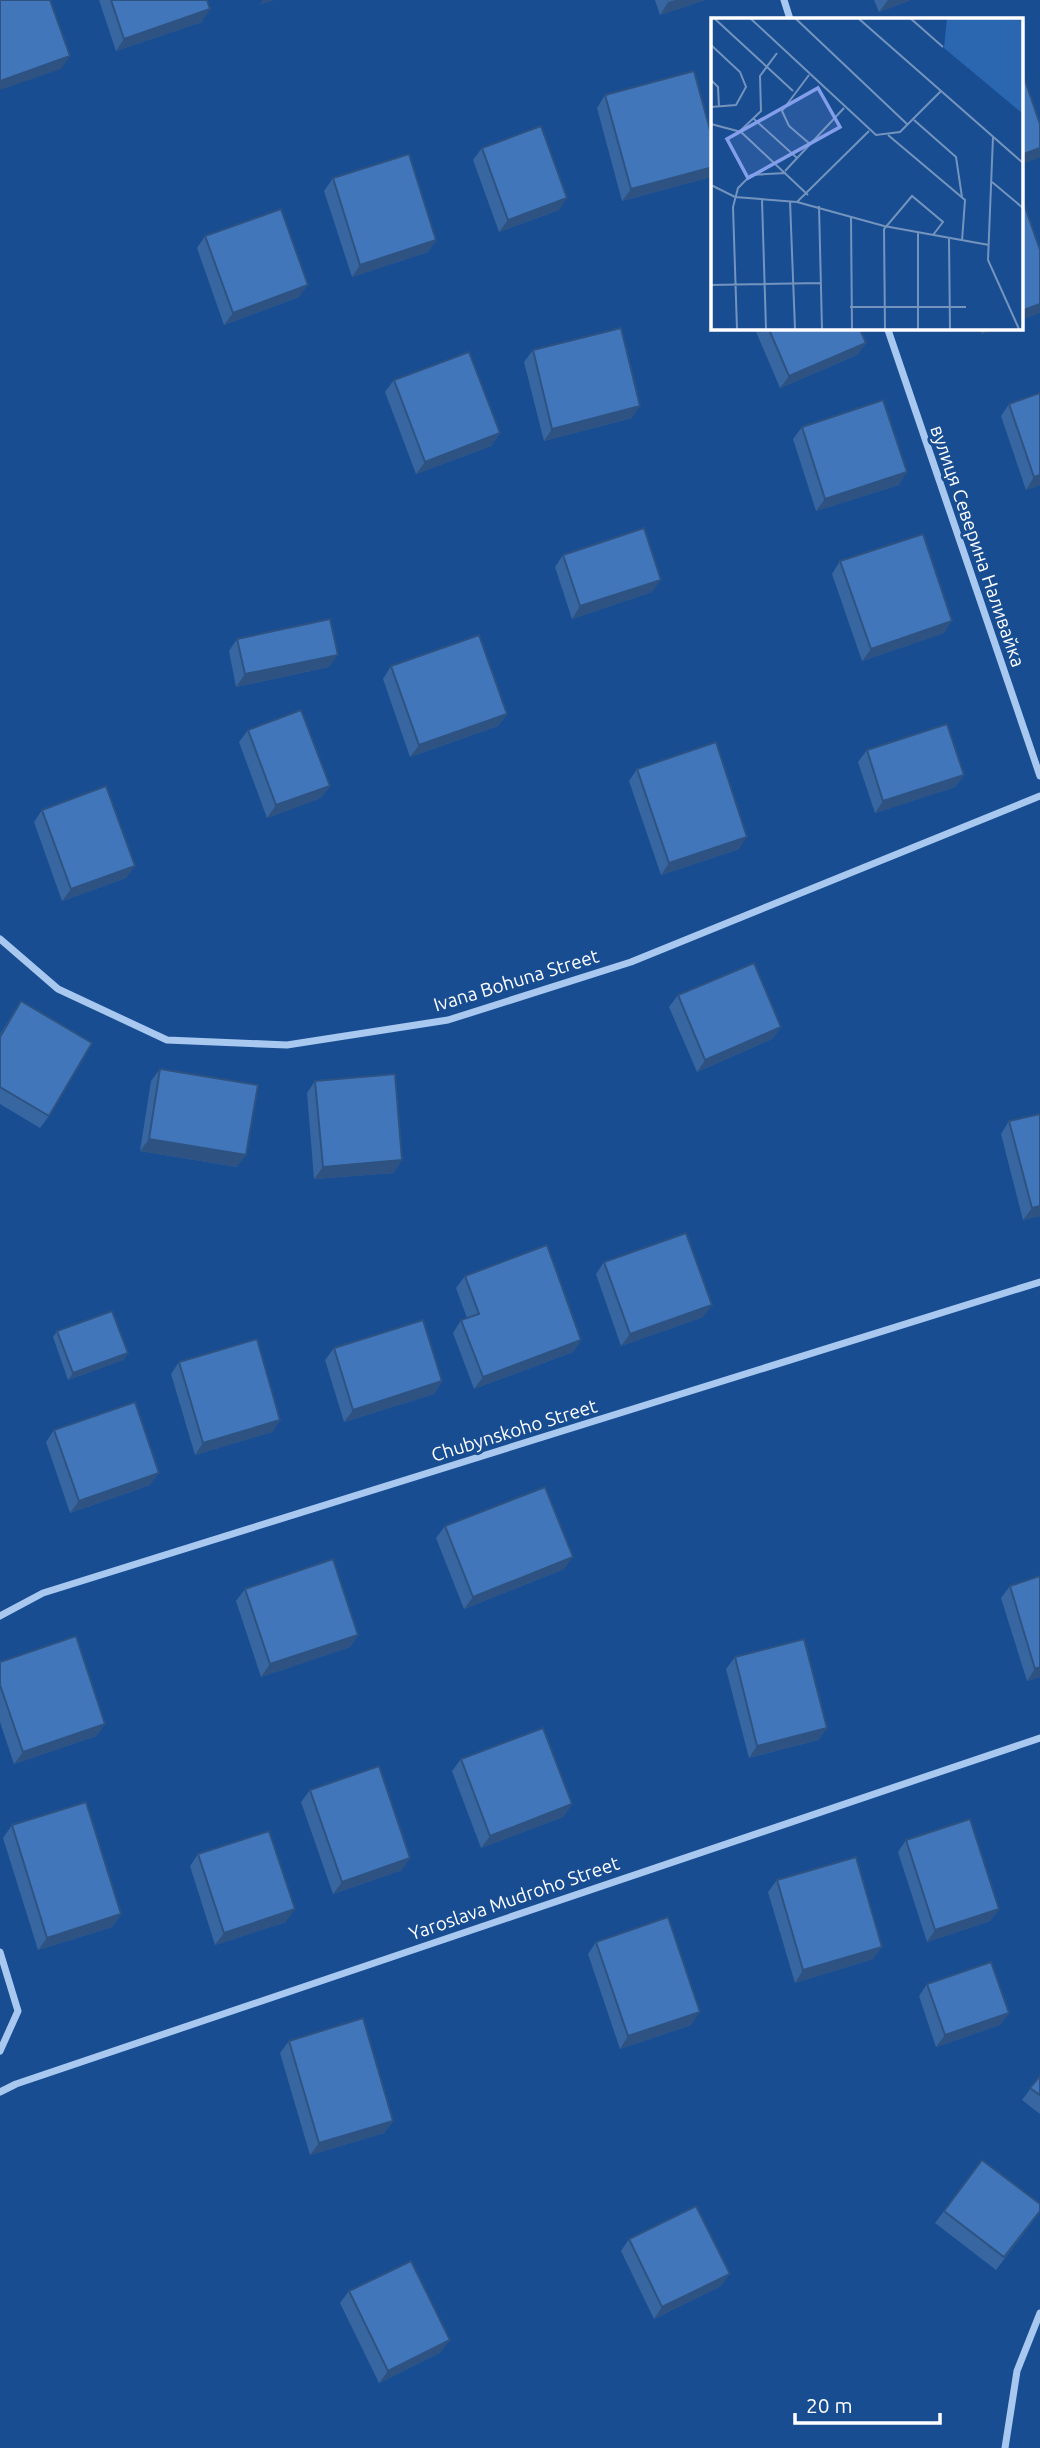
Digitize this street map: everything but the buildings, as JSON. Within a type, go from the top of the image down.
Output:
[{"type":"street","points":[[784,0],[790,18]]},
{"type":"street","name":"вулиця Северина Наливайка","points":[[888,329],[1040,776]]},
{"type":"street","name":"Ivana Bohuna Street","points":[[0,939],[58,989],[167,1041],[288,1045],[448,1020],[631,962],[1040,796]]},
{"type":"street","name":"Chubynskoho Street","points":[[0,1616],[43,1593],[1040,1282]]},
{"type":"street","name":"Yaroslava Mudroho Street","points":[[0,2092],[16,2084],[1040,1738]]},
{"type":"street","points":[[0,1952],[18,2011],[0,2051]]},
{"type":"street","points":[[1005,2448],[1017,2371],[1040,2313]]}]
